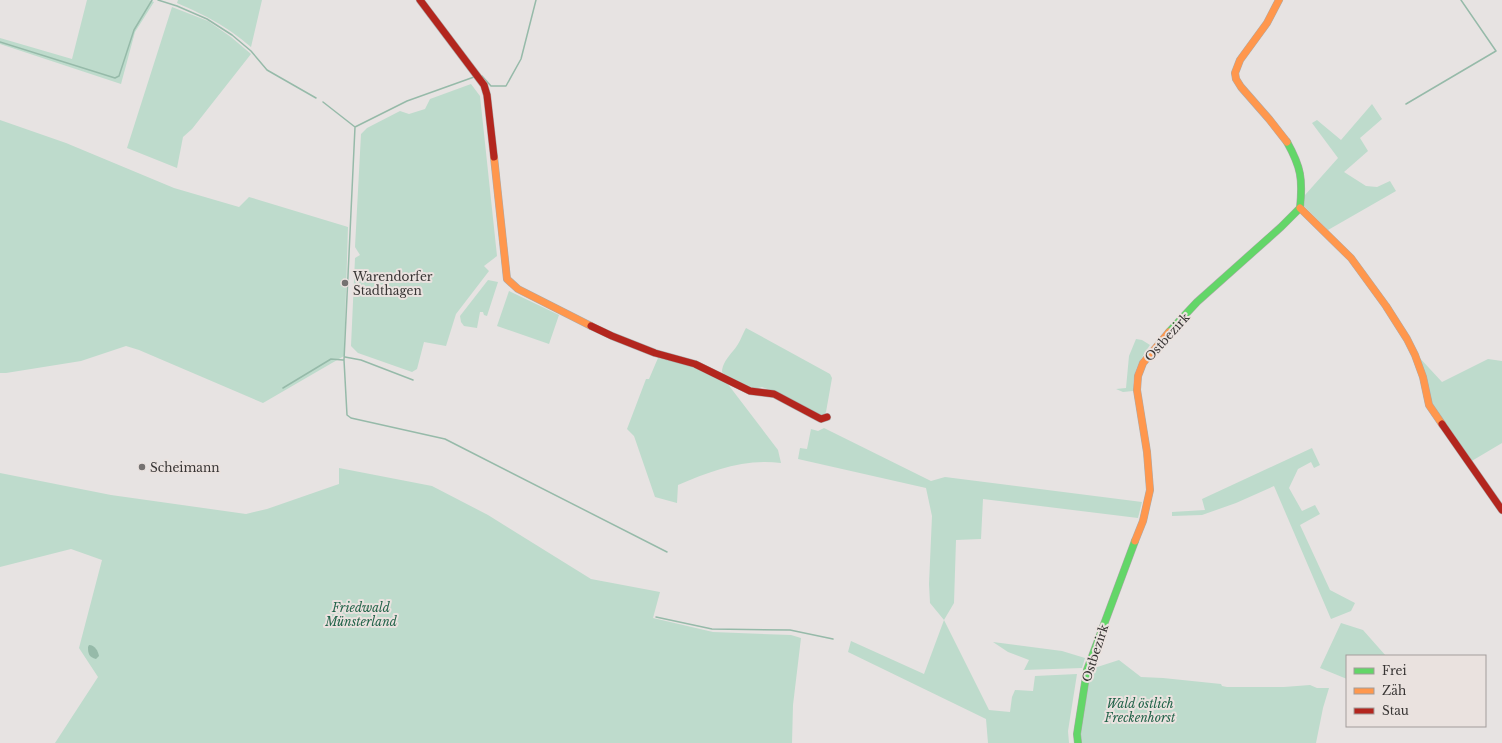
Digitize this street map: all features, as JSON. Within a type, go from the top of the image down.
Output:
[{"type":"street","points":[[420,0],[477,74],[484,85],[487,94],[507,279],[518,289],[612,336],[655,353],[695,364],[750,391],[774,394],[821,420],[827,417]]},
{"type":"street","points":[[1279,0],[1268,23],[1239,62],[1235,71],[1236,79],[1241,88],[1284,139],[1294,156],[1302,180],[1300,208],[1351,258],[1386,306],[1407,339],[1415,355],[1423,377],[1429,405],[1502,510]]},
{"type":"street","name":"Ostbezirk","points":[[1078,743],[1077,734],[1087,670],[1145,515],[1150,490],[1149,466],[1137,390],[1138,376],[1157,345],[1197,302],[1276,232],[1300,208]]},
{"type":"green space","points":[[87,0],[149,0],[154,2],[135,32],[121,84],[0,44],[0,38],[72,59]]},
{"type":"green space","points":[[178,0],[262,0],[251,47],[216,22],[177,3]]},
{"type":"green space","points":[[172,7],[208,21],[231,37],[251,54],[192,129],[183,137],[177,168],[127,148]]},
{"type":"green space","points":[[471,84],[480,96],[497,256],[484,266],[489,271],[456,314],[446,346],[424,342],[417,369],[412,372],[358,353],[351,346],[355,258],[360,255],[355,247],[361,134],[367,128],[400,111],[409,114],[425,109],[430,99]]},
{"type":"green space","points":[[1372,104],[1382,119],[1360,138],[1368,151],[1344,172],[1366,186],[1377,187],[1390,181],[1396,191],[1328,230],[1304,206],[1305,195],[1338,158],[1312,123],[1317,120],[1341,140]]},
{"type":"green space","points":[[0,120],[66,143],[174,188],[239,207],[249,197],[348,227],[344,356],[263,403],[139,350],[126,346],[81,361],[0,373]]},
{"type":"green space","points":[[488,280],[498,282],[487,316],[484,315],[483,312],[480,312],[477,328],[464,326],[461,322],[460,316]]},
{"type":"green space","points":[[509,291],[559,315],[549,344],[497,326]]},
{"type":"green space","points":[[746,328],[830,374],[832,378],[826,412],[823,416],[820,417],[775,392],[762,387],[754,389],[726,376],[722,372],[724,363],[737,346]]},
{"type":"green space","points":[[1136,339],[1142,340],[1150,345],[1137,366],[1134,377],[1133,391],[1123,392],[1116,389],[1126,388],[1129,356]]},
{"type":"green space","points":[[1417,355],[1442,382],[1488,359],[1502,361],[1502,443],[1470,462],[1431,404],[1431,396]]},
{"type":"green space","points":[[658,358],[693,366],[727,383],[778,450],[781,463],[754,462],[741,464],[703,475],[678,485],[677,503],[655,497],[634,436],[627,429],[646,379],[649,379]]},
{"type":"green space","points":[[824,428],[931,481],[945,477],[1142,502],[1138,518],[983,499],[981,539],[956,540],[954,603],[944,620],[930,603],[929,584],[932,516],[926,488],[798,459],[800,448],[807,449],[811,429],[818,431]]},
{"type":"green space","points":[[1312,448],[1320,465],[1314,468],[1311,462],[1298,469],[1289,488],[1302,511],[1315,505],[1320,514],[1300,525],[1330,590],[1355,603],[1351,611],[1331,619],[1274,486],[1236,503],[1202,515],[1172,516],[1172,512],[1205,510],[1202,499]]},
{"type":"green space","name":"Friedwald Münsterland","points":[[339,468],[432,486],[488,515],[591,579],[660,592],[653,618],[713,632],[791,635],[801,638],[793,705],[792,743],[55,743],[98,677],[79,648],[102,560],[71,549],[0,567],[0,473],[111,495],[246,514],[267,509],[339,484]]},
{"type":"green space","points":[[944,620],[989,710],[1010,712],[1012,697],[1015,690],[1033,691],[1035,676],[1077,674],[1068,731],[1069,743],[988,743],[986,719],[848,652],[851,641],[924,674]]},
{"type":"green space","points":[[1341,623],[1363,630],[1385,655],[1346,655],[1346,679],[1320,668]]},
{"type":"green space","points":[[993,642],[1062,651],[1085,658],[1082,668],[1024,670],[1029,660],[1008,652]]},
{"type":"green space","name":"Wald östlich Freckenhorst","points":[[1119,660],[1141,677],[1221,684],[1222,686],[1227,687],[1284,687],[1310,685],[1317,688],[1329,688],[1323,708],[1316,743],[1081,743],[1080,734],[1091,669]]},
{"type":"shaded area","points":[[89,645],[95,647],[97,650],[99,656],[96,659],[89,655]]},
{"type":"waterway","points":[[0,42],[115,78],[119,76],[134,30],[152,0]]},
{"type":"waterway","points":[[158,0],[177,6],[207,19],[232,35],[251,51],[267,70],[316,98]]},
{"type":"waterway","points":[[482,76],[491,86],[506,86],[521,59],[536,0]]},
{"type":"waterway","points":[[1406,104],[1496,51],[1461,0]]},
{"type":"waterway","points":[[355,127],[407,101],[474,77]]},
{"type":"waterway","points":[[323,102],[355,127]]},
{"type":"waterway","points":[[355,127],[344,360],[347,415],[351,418],[445,439],[667,552]]},
{"type":"waterway","points":[[345,357],[361,360],[413,380]]},
{"type":"waterway","points":[[283,388],[331,359],[343,360]]},
{"type":"waterway","points":[[656,617],[712,629],[790,630],[833,639]]},
{"type":"traffic: fast","points":[[1169,332],[1197,302],[1281,227],[1300,208],[1300,174],[1287,142]]},
{"type":"traffic: fast","points":[[1078,743],[1077,734],[1087,670],[1135,541]]},
{"type":"traffic: slow","points":[[1279,0],[1267,23],[1240,60],[1235,73],[1236,79],[1241,87],[1287,142]]},
{"type":"traffic: slow","points":[[494,157],[507,279],[518,289],[591,326]]},
{"type":"traffic: slow","points":[[1300,208],[1351,258],[1386,306],[1407,339],[1415,355],[1423,377],[1429,405],[1442,424]]},
{"type":"traffic: slow","points":[[1135,541],[1143,521],[1150,490],[1147,452],[1137,390],[1138,376],[1143,363],[1169,332]]},
{"type":"traffic: jam","points":[[420,0],[484,85],[487,95],[494,157]]},
{"type":"traffic: jam","points":[[591,326],[655,353],[695,364],[750,391],[774,394],[821,419],[827,417]]},
{"type":"traffic: jam","points":[[1442,424],[1502,510]]},
{"type":"place","name":"Warendorfer Stadthagen","points":[[345,283]]},
{"type":"place","name":"Scheimann","points":[[142,467]]}]
